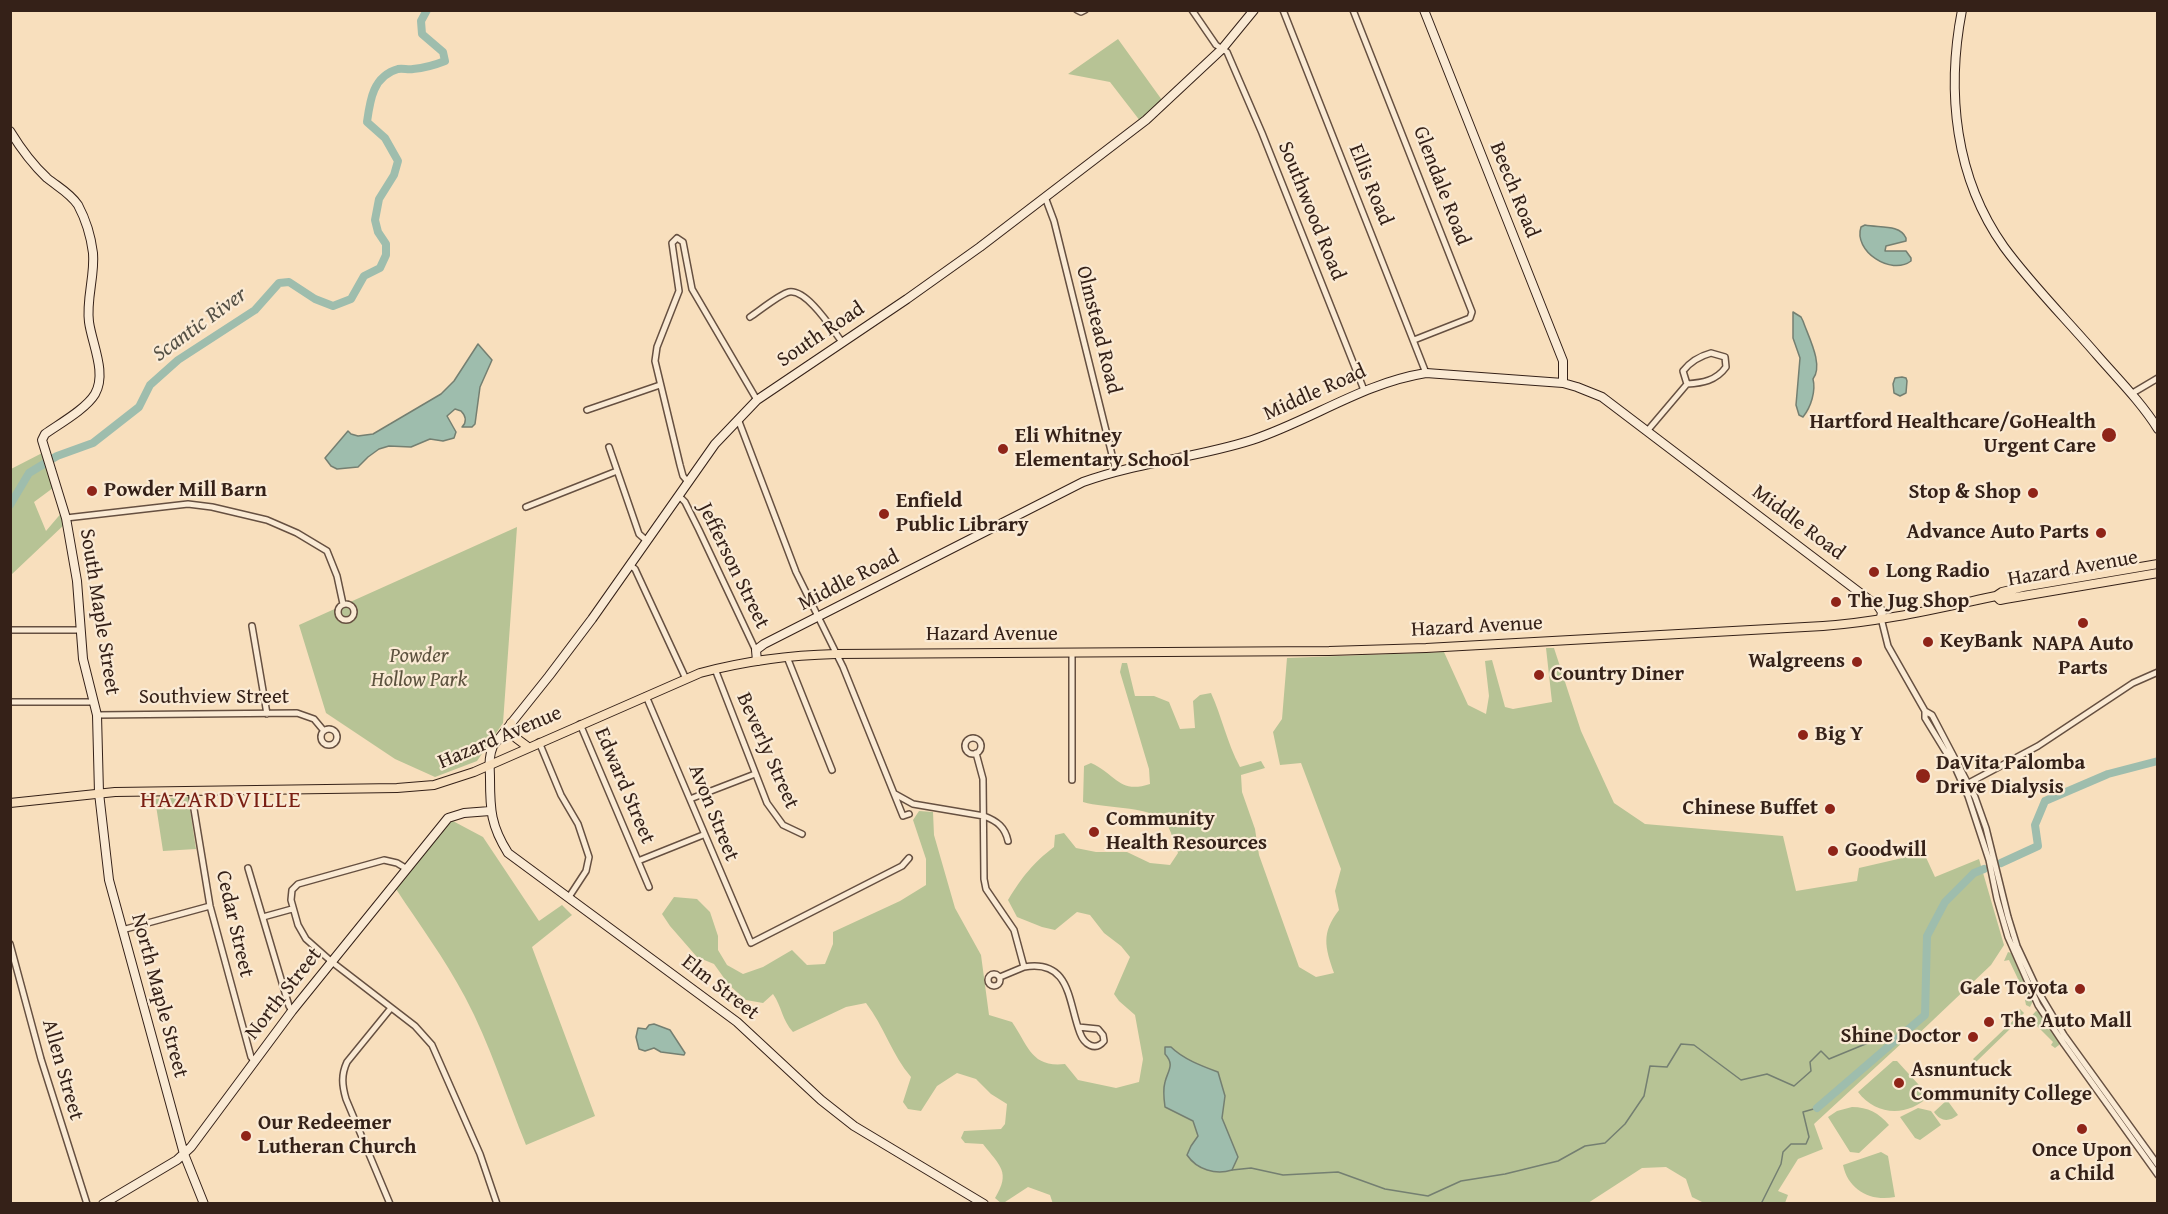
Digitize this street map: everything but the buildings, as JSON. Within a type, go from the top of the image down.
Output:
[{"type":"main road","name":"Hazard Avenue","points":[[10,803],[99,793],[417,787],[449,781],[686,679],[756,656],[1287,652],[1426,648],[1830,625],[1881,618],[1996,596],[2006,591],[2157,564]]},
{"type":"main road","name":"Hazard Avenue","points":[[1996,596],[2000,600],[2157,573]]},
{"type":"main road","points":[[2054,591],[2069,579]]},
{"type":"main road","points":[[511,723],[516,738],[528,747]]},
{"type":"street","points":[[1077,10],[1081,12],[1085,10]]},
{"type":"street","name":"Southwood Road","points":[[1191,10],[1216,45],[1227,52],[1364,390]]},
{"type":"street","name":"South Road","points":[[489,765],[493,746],[549,676],[715,444],[757,400],[907,299],[1146,120],[1222,49],[1254,10]]},
{"type":"street","name":"Ellis Road","points":[[1283,10],[1426,373]]},
{"type":"street","name":"Glendale Road","points":[[1353,10],[1472,312],[1470,318],[1414,340]]},
{"type":"street","name":"Beech Road","points":[[1424,10],[1563,361],[1563,383]]},
{"type":"street","points":[[1962,10],[1956,67],[1956,121],[1961,151],[1975,194],[1992,228],[2023,271],[2131,394],[2157,429]]},
{"type":"street","name":"South Maple Street","points":[[10,131],[22,151],[38,169],[76,203],[84,217],[93,256],[88,321],[99,370],[99,384],[95,394],[86,404],[45,434],[43,444],[66,518],[77,581],[83,659],[97,716],[99,793]]},
{"type":"street","name":"Olmstead Road","points":[[1045,197],[1055,224],[1116,471]]},
{"type":"street","points":[[688,482],[683,476],[656,361],[657,347],[679,291],[672,243],[677,238],[683,242],[692,289],[757,400]]},
{"type":"street","points":[[679,291],[692,289]]},
{"type":"street","points":[[750,317],[788,292],[797,293],[816,308],[842,342]]},
{"type":"street","points":[[1648,430],[1687,384],[1717,377],[1726,367],[1725,357],[1711,353],[1692,362],[1683,371],[1687,384]]},
{"type":"street","name":"Middle Road","points":[[756,656],[764,644],[1083,482],[1116,471],[1252,440],[1364,390],[1406,376],[1426,373],[1563,383],[1602,397],[1872,602],[1881,618]]},
{"type":"street","points":[[2131,394],[2157,378]]},
{"type":"street","points":[[586,410],[660,385]]},
{"type":"street","points":[[738,419],[792,564],[836,654],[903,816],[909,814]]},
{"type":"street","points":[[609,447],[639,534],[647,541]]},
{"type":"street","points":[[526,507],[617,471]]},
{"type":"street","name":"Jefferson Street","points":[[679,496],[694,521],[756,656]]},
{"type":"street","points":[[66,518],[188,504],[212,507],[267,520],[327,551],[337,576],[343,604]]},
{"type":"street","points":[[630,565],[635,569],[686,679]]},
{"type":"street","points":[[1881,618],[1887,643],[1924,711],[1932,715],[1986,828],[1997,899],[2040,1003],[2092,1084],[2157,1175]]},
{"type":"street","points":[[252,626],[267,714]]},
{"type":"street","points":[[10,630],[81,630]]},
{"type":"street","points":[[1072,652],[1072,780]]},
{"type":"street","points":[[787,657],[832,770]]},
{"type":"street","name":"Beverly Street","points":[[715,669],[767,803],[779,821],[802,834]]},
{"type":"street","points":[[1966,785],[2038,746],[2133,683],[2157,672]]},
{"type":"street","name":"Avon Street","points":[[646,696],[751,943],[902,866],[909,858]]},
{"type":"street","points":[[10,702],[90,702],[93,699]]},
{"type":"street","name":"Southview Street","points":[[97,716],[304,714],[314,719],[324,731]]},
{"type":"street","name":"Edward Street","points":[[580,724],[649,887]]},
{"type":"street","points":[[539,742],[561,795],[578,824],[589,857],[586,871],[568,897]]},
{"type":"street","points":[[976,753],[983,779],[986,889],[1014,930],[1024,967]]},
{"type":"street","name":"Elm Street","points":[[489,765],[490,811],[496,832],[508,853],[737,1022],[821,1100],[854,1126],[984,1203]]},
{"type":"street","points":[[690,799],[754,774]]},
{"type":"street","name":"Cedar Street","points":[[191,792],[210,906],[251,1057],[255,1062]]},
{"type":"street","name":"North Maple Street","points":[[99,793],[110,880],[122,930],[184,1154],[204,1203]]},
{"type":"street","points":[[895,794],[913,804],[984,816],[998,823],[1006,832],[1008,841]]},
{"type":"street","name":"North Street","points":[[103,1203],[184,1154],[292,1011],[448,818],[464,813],[490,811]]},
{"type":"street","name":"Edward Street","points":[[638,861],[704,835]]},
{"type":"street","points":[[407,869],[397,863],[384,860],[302,883],[292,890],[292,909],[306,939],[424,1035],[438,1056],[480,1154],[497,1203]]},
{"type":"street","points":[[248,868],[292,1011]]},
{"type":"street","points":[[122,930],[210,906]]},
{"type":"street","points":[[263,917],[292,909]]},
{"type":"street","name":"Allen Street","points":[[10,944],[40,1059],[87,1203]]},
{"type":"street","points":[[1000,977],[1035,965],[1049,969],[1058,975],[1071,998],[1078,1027],[1081,1037],[1088,1045],[1094,1047],[1104,1041],[1098,1029],[1078,1027]]},
{"type":"street","points":[[2040,1003],[2157,1165]]},
{"type":"street","points":[[390,1203],[346,1099],[342,1076],[347,1062],[391,1008]]},
{"type":"street","points":[[2092,1084],[2094,1076]]},
{"type":"green space","points":[[1118,39],[1167,107],[1144,126],[1110,82],[1068,74]]},
{"type":"green space","points":[[48,450],[57,485],[34,502],[46,531],[63,511],[66,523],[11,575],[11,469]]},
{"type":"green space","name":"Powder Hollow Park","points":[[517,527],[503,723],[477,761],[435,777],[395,759],[326,713],[299,625]]},
{"type":"green space","points":[[1546,648],[1554,648],[1581,731],[1614,803],[1645,824],[1783,836],[1796,891],[1857,881],[1859,868],[1924,853],[1935,877],[1979,859],[2004,945],[1991,965],[1912,1040],[1903,1042],[1814,1124],[1823,1149],[1798,1159],[1778,1191],[1788,1195],[1785,1203],[1704,1203],[1692,1197],[1686,1179],[1666,1167],[1642,1168],[1588,1203],[1053,1204],[1050,1195],[1028,1187],[1002,1204],[995,1198],[1003,1175],[998,1164],[983,1144],[965,1143],[961,1138],[964,1131],[1001,1129],[1005,1124],[1007,1104],[991,1094],[976,1079],[957,1073],[937,1086],[921,1111],[908,1109],[903,1102],[911,1077],[866,1003],[846,1007],[793,1032],[786,1023],[773,994],[763,1003],[746,1000],[729,985],[714,964],[697,957],[662,914],[674,897],[697,899],[710,912],[718,936],[718,950],[727,965],[743,974],[763,967],[792,950],[807,965],[825,964],[833,944],[833,932],[900,901],[926,885],[926,859],[913,820],[919,811],[933,812],[934,835],[955,908],[981,955],[989,1015],[1012,1022],[1038,1059],[1054,1064],[1065,1064],[1078,1080],[1116,1088],[1139,1082],[1143,1059],[1135,1015],[1114,994],[1130,957],[1121,946],[1104,933],[1090,915],[1077,912],[1055,930],[1017,917],[1008,900],[1028,871],[1054,847],[1055,835],[1064,833],[1076,848],[1096,852],[1127,852],[1150,863],[1170,865],[1178,853],[1168,826],[1153,814],[1083,802],[1084,766],[1091,763],[1125,785],[1131,787],[1150,784],[1149,769],[1120,672],[1122,663],[1127,663],[1135,696],[1154,696],[1169,702],[1180,729],[1195,728],[1193,701],[1200,695],[1211,693],[1240,767],[1261,761],[1265,768],[1241,775],[1242,792],[1255,829],[1259,855],[1299,967],[1316,977],[1334,973],[1326,940],[1329,926],[1339,910],[1335,891],[1341,869],[1301,763],[1280,765],[1273,732],[1282,719],[1287,658],[1444,652],[1468,705],[1486,714],[1489,696],[1485,661],[1492,660],[1505,707],[1513,709],[1552,702]]},
{"type":"green space","points":[[188,797],[196,849],[163,851],[155,799]]},
{"type":"green space","points":[[451,820],[483,837],[539,921],[562,905],[572,915],[532,947],[595,1116],[526,1145],[490,1052],[465,997],[396,889]]},
{"type":"green space","points":[[2008,952],[2011,953],[2033,1001],[2030,1007],[2026,1005],[2027,998],[2009,960],[2004,961]]},
{"type":"green space","points":[[2020,1009],[2024,1013],[1976,1062],[1973,1059],[2019,1015],[2017,1012]]},
{"type":"green space","points":[[2036,1011],[2040,1012],[2059,1041],[2059,1045],[2055,1048],[2051,1045],[2053,1042],[2033,1022],[2031,1024],[2028,1020]]},
{"type":"green space","points":[[1893,1061],[1897,1061],[1929,1096],[1912,1108],[1892,1111],[1883,1109],[1865,1100],[1858,1092]]},
{"type":"green space","points":[[1947,1100],[1958,1115],[1945,1120],[1939,1118],[1934,1112]]},
{"type":"green space","points":[[1852,1107],[1873,1112],[1889,1125],[1859,1153],[1850,1152],[1828,1117],[1837,1111]]},
{"type":"green space","points":[[1918,1108],[1931,1111],[1941,1125],[1920,1140],[1915,1138],[1900,1117]]},
{"type":"green space","points":[[1881,1152],[1888,1156],[1895,1197],[1877,1198],[1862,1192],[1850,1181],[1843,1165]]},
{"type":"shaded area","points":[[1865,225],[1899,230],[1906,241],[1886,246],[1885,251],[1906,251],[1911,261],[1903,265],[1894,265],[1876,259],[1863,245],[1860,236],[1861,227]]},
{"type":"shaded area","points":[[1793,312],[1803,321],[1814,350],[1817,366],[1813,379],[1812,399],[1803,417],[1799,415],[1796,405],[1800,358],[1793,338]]},
{"type":"shaded area","points":[[478,344],[492,360],[480,387],[475,424],[472,427],[462,427],[465,417],[461,411],[455,409],[447,416],[456,432],[454,438],[443,441],[430,439],[411,447],[389,446],[379,449],[358,467],[337,469],[331,466],[325,458],[348,431],[358,436],[373,434],[441,394],[454,381]]},
{"type":"shaded area","points":[[1902,377],[1907,381],[1906,393],[1900,396],[1894,393],[1893,384],[1895,378]]},
{"type":"shaded area","points":[[654,1024],[670,1030],[685,1053],[684,1055],[661,1052],[654,1048],[645,1051],[639,1049],[636,1037],[638,1028],[646,1029],[649,1025]]},
{"type":"shaded area","points":[[1165,1047],[1171,1047],[1187,1059],[1218,1072],[1225,1096],[1222,1118],[1238,1157],[1232,1170],[1220,1172],[1201,1168],[1187,1155],[1198,1136],[1193,1121],[1165,1107],[1164,1085],[1170,1061],[1165,1054]]},
{"type":"waterway","name":"Scantic River","points":[[10,505],[29,473],[57,456],[93,443],[139,407],[150,385],[178,360],[255,310],[279,283],[289,282],[315,299],[333,306],[351,299],[364,276],[380,268],[386,255],[386,244],[378,232],[375,220],[379,199],[394,175],[398,161],[385,138],[367,122],[370,105],[378,83],[390,72],[398,69],[425,67],[445,61],[443,52],[422,34],[421,21],[427,10]]},
{"type":"waterway","points":[[2001,863],[2038,846],[2035,825],[2045,801],[2108,774],[2158,761]]},
{"type":"waterway","points":[[1817,1108],[1925,1015],[1927,936],[1945,902],[1974,873],[1984,869]]},
{"type":"waterway","points":[[1232,1170],[1251,1168],[1283,1175],[1338,1172],[1385,1189],[1428,1196],[1461,1181],[1505,1174],[1558,1161],[1585,1146],[1605,1143],[1625,1124],[1644,1096],[1650,1066],[1667,1067],[1681,1044],[1694,1045],[1741,1080],[1767,1074],[1794,1086],[1811,1071],[1810,1062],[1821,1051],[1829,1059],[1880,1038],[1896,1041]]},
{"type":"waterway","points":[[1761,1204],[1781,1164],[1783,1152],[1791,1144],[1806,1144],[1809,1137],[1803,1112],[1817,1108]]},
{"type":"place","name":"Hartford Healthcare/GoHealth Urgent Care","points":[[2109,435]]},
{"type":"place","name":"Eli Whitney Elementary School","points":[[1003,449]]},
{"type":"place","name":"Powder Mill Barn","points":[[92,491]]},
{"type":"place","name":"Stop & Shop","points":[[2033,493]]},
{"type":"place","name":"Enfield Public Library","points":[[884,514]]},
{"type":"place","name":"Advance Auto Parts","points":[[2101,533]]},
{"type":"place","name":"Long Radio","points":[[1874,572]]},
{"type":"place","name":"The Jug Shop","points":[[1836,602]]},
{"type":"place","name":"NAPA Auto Parts","points":[[2083,623]]},
{"type":"place","name":"KeyBank","points":[[1928,642]]},
{"type":"place","name":"Walgreens","points":[[1857,662]]},
{"type":"place","name":"Country Diner","points":[[1539,675]]},
{"type":"place","name":"Big Y","points":[[1803,735]]},
{"type":"place","name":"DaVita Palomba Drive Dialysis","points":[[1923,776]]},
{"type":"place","name":"Chinese Buffet","points":[[1830,809]]},
{"type":"place","name":"Community Health Resources","points":[[1094,832]]},
{"type":"place","name":"Goodwill","points":[[1833,851]]},
{"type":"place","name":"Gale Toyota","points":[[2080,989]]},
{"type":"place","name":"The Auto Mall","points":[[1989,1022]]},
{"type":"place","name":"Shine Doctor","points":[[1973,1037]]},
{"type":"place","name":"Asnuntuck Community College","points":[[1899,1083]]},
{"type":"place","name":"Once Upon a Child","points":[[2082,1129]]},
{"type":"place","name":"Our Redeemer Lutheran Church","points":[[246,1136]]},
{"type":"district","name":"HAZARDVILLE","points":[[221,801]]}]
